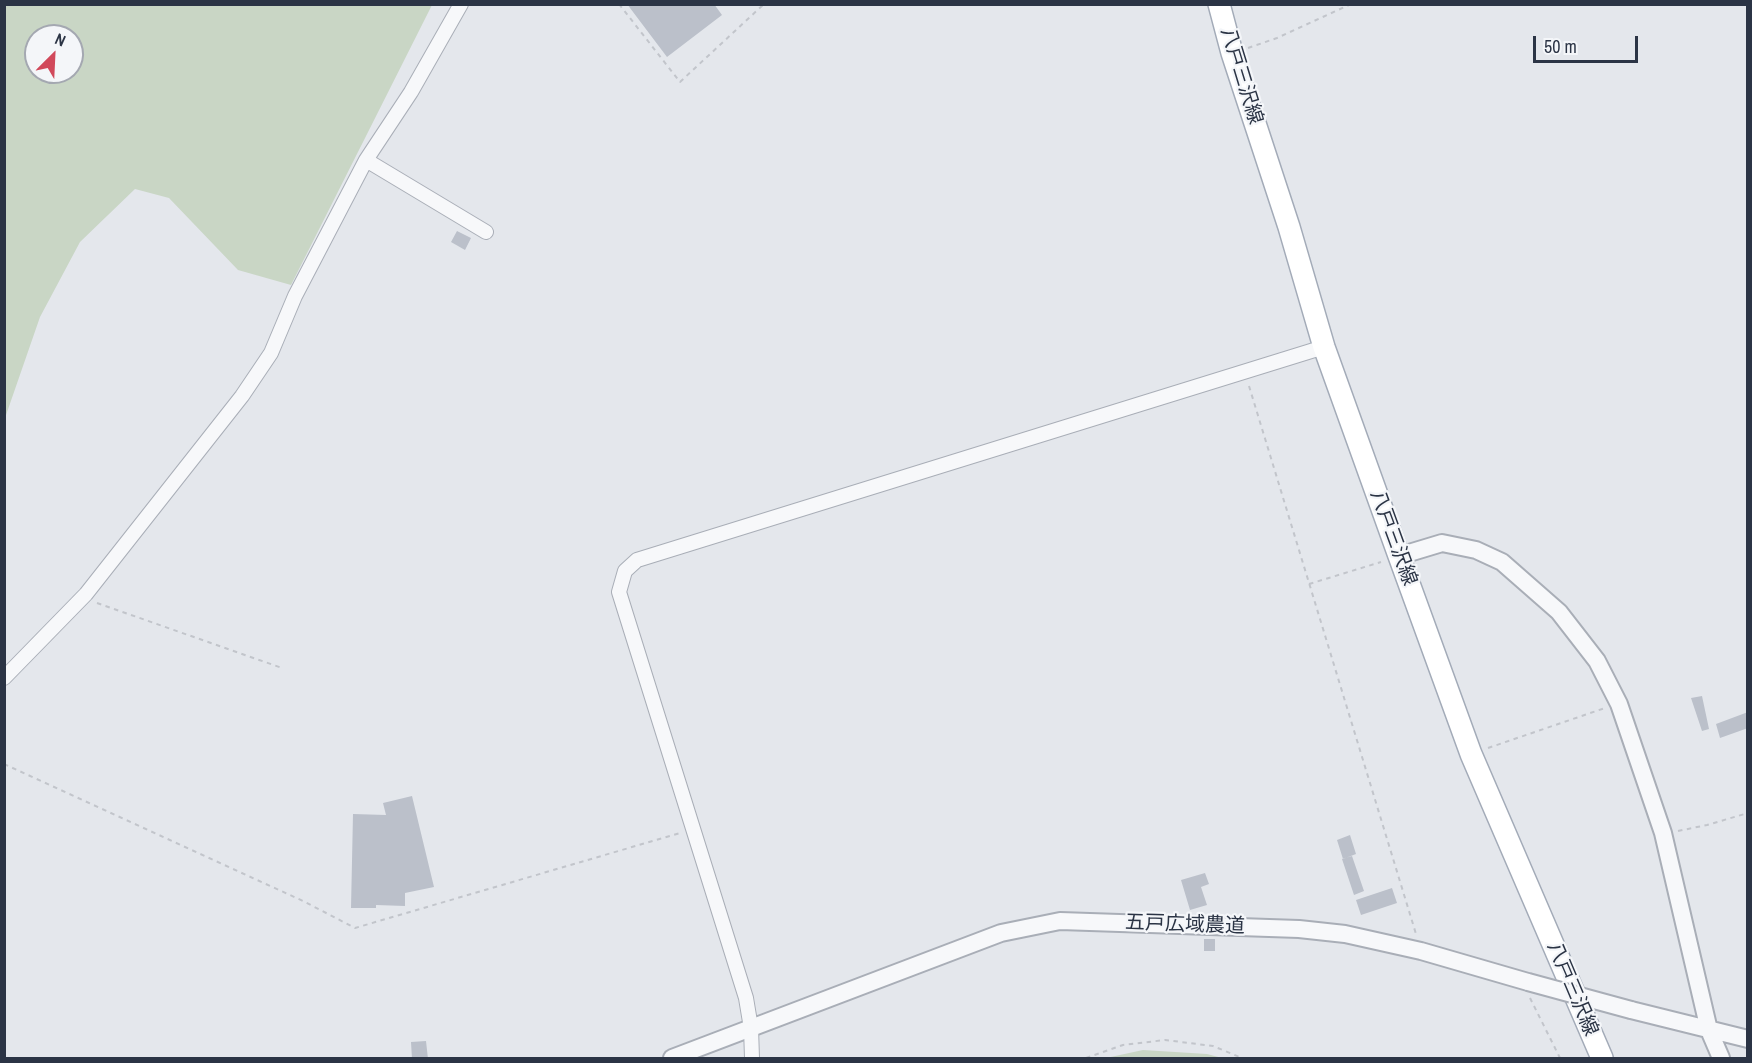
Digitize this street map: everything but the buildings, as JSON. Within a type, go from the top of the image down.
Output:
[{"type":"main road","name":"八戸三沢線","points":[[1218,4],[1289,227],[1324,347],[1471,754],[1602,1059]]},
{"type":"street","points":[[4,678],[86,594],[242,396],[271,353],[295,296],[366,160],[411,92],[460,4]]},
{"type":"street","points":[[366,160],[486,232]]},
{"type":"street","points":[[752,1059],[751,1028],[746,998],[618,592],[625,571],[637,560],[1324,347]]},
{"type":"street","points":[[1399,556],[1442,543],[1476,550],[1502,562],[1559,612],[1597,661],[1619,704],[1663,833],[1709,1030],[1721,1059]]},
{"type":"street","name":"五戸広域農道","points":[[672,1059],[1001,933],[1060,921],[1299,929],[1345,934],[1421,951],[1524,981],[1748,1039]]},
{"type":"path","points":[[619,4],[680,82],[764,4]]},
{"type":"path","points":[[1232,53],[1276,38],[1351,4]]},
{"type":"path","points":[[1245,372],[1421,951]]},
{"type":"path","points":[[1309,584],[1399,556]]},
{"type":"path","points":[[86,594],[94,602],[282,668]]},
{"type":"path","points":[[1471,754],[1619,704]]},
{"type":"path","points":[[4,764],[303,901],[355,928],[694,829]]},
{"type":"path","points":[[1663,833],[1707,825],[1748,813]]},
{"type":"path","points":[[1524,981],[1560,1059]]},
{"type":"path","points":[[1086,1059],[1123,1045],[1165,1040],[1213,1046],[1242,1059]]},
{"type":"green space","points":[[5,4],[432,4],[291,285],[238,270],[169,198],[135,189],[80,242],[40,317],[5,418]]},
{"type":"green space","points":[[1143,1050],[1207,1054],[1222,1058],[1106,1058]]}]
